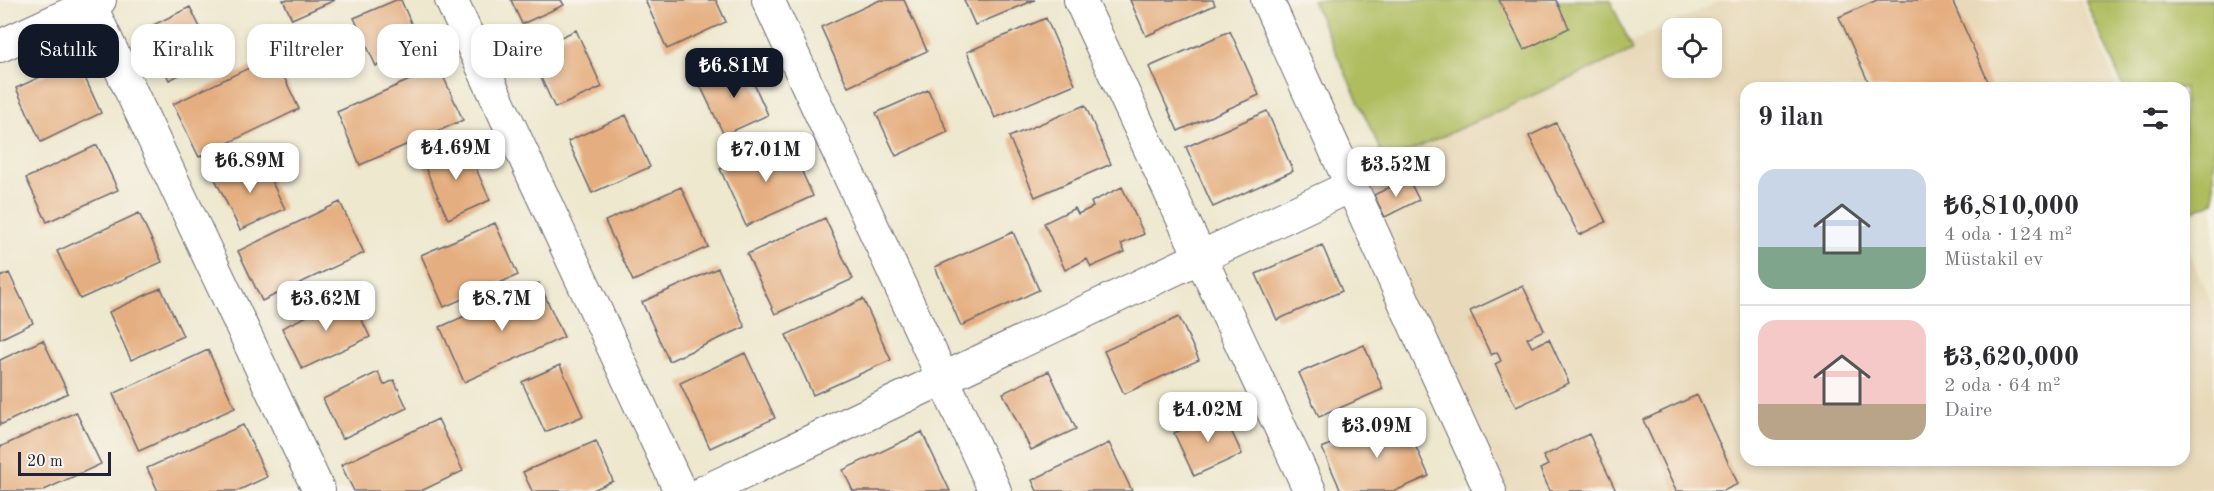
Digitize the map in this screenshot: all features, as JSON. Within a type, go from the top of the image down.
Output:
[{"type":"street","points":[[451,0],[680,491]]},
{"type":"street","points":[[768,0],[995,491]]},
{"type":"street","points":[[1080,0],[1310,491]]},
{"type":"street","points":[[1267,0],[1490,491]]},
{"type":"street","points":[[0,46],[92,1],[319,491]]},
{"type":"street","points":[[705,491],[1351,186]]},
{"type":"shaded area","points":[[1722,0],[2080,0],[2115,82],[1740,82],[1740,466],[2190,466],[2190,254],[2214,310],[2214,491],[1485,491],[1337,178],[1662,28],[1662,78],[1722,78],[1722,18],[1683,18]]},
{"type":"green space","points":[[1312,0],[1610,0],[1633,50],[1386,162]]},
{"type":"green space","points":[[2085,0],[2214,0],[2214,202],[2190,212],[2190,82],[2121,82]]},
{"type":"building","points":[[283,0],[335,0],[292,19]]},
{"type":"building","points":[[401,0],[411,24],[377,24],[376,66],[365,42],[365,24],[357,24],[354,18]]},
{"type":"building","points":[[511,0],[561,0],[564,5],[522,24]]},
{"type":"building","points":[[645,0],[716,0],[726,22],[667,49]]},
{"type":"building","points":[[880,0],[904,0],[927,51],[848,87],[821,27]]},
{"type":"building","points":[[964,0],[1035,0],[975,25]]},
{"type":"building","points":[[1130,0],[1213,0],[1215,5],[1146,36]]},
{"type":"building","points":[[1499,0],[1556,0],[1569,28],[1524,50]]},
{"type":"building","points":[[1877,0],[1952,0],[1988,82],[1868,82],[1839,17]]},
{"type":"building","points":[[190,7],[198,24],[155,24]]},
{"type":"building","points":[[1046,18],[1075,84],[995,118],[967,52]]},
{"type":"building","points":[[576,30],[602,87],[555,108],[541,78],[564,78],[564,36]]},
{"type":"building","points":[[1230,31],[1259,95],[1178,131],[1149,67]]},
{"type":"building","points":[[744,62],[768,115],[724,135],[699,83]]},
{"type":"building","points":[[247,69],[247,78],[284,78],[299,109],[199,157],[173,104],[228,78],[235,78],[235,75]]},
{"type":"building","points":[[38,78],[85,78],[101,113],[41,142],[16,88]]},
{"type":"building","points":[[414,78],[444,78],[463,120],[360,165],[337,112]]},
{"type":"building","points":[[928,90],[948,132],[896,156],[876,113]]},
{"type":"building","points":[[1085,105],[1111,164],[1035,197],[1009,137]]},
{"type":"building","points":[[1267,111],[1293,171],[1213,207],[1186,147]]},
{"type":"building","points":[[626,115],[650,167],[592,193],[568,141]]},
{"type":"building","points":[[1556,123],[1606,222],[1579,235],[1529,136]]},
{"type":"building","points":[[787,139],[813,196],[746,226],[720,169]]},
{"type":"building","points":[[465,144],[490,200],[448,219],[423,163]]},
{"type":"building","points":[[97,145],[118,190],[47,222],[26,178]]},
{"type":"building","points":[[260,158],[285,209],[240,230],[215,179]]},
{"type":"building","points":[[1408,178],[1419,200],[1385,217],[1374,195]]},
{"type":"building","points":[[681,187],[708,247],[633,281],[605,221]]},
{"type":"building","points":[[1122,187],[1144,234],[1121,244],[1125,252],[1091,267],[1087,259],[1065,270],[1044,223],[1075,208],[1078,214],[1093,207],[1091,202]]},
{"type":"building","points":[[340,202],[364,253],[262,301],[238,251]]},
{"type":"building","points":[[139,213],[162,262],[80,299],[57,251]]},
{"type":"building","points":[[825,218],[853,279],[775,314],[747,254]]},
{"type":"building","points":[[495,223],[518,275],[444,307],[421,255]]},
{"type":"building","points":[[1013,232],[1039,290],[961,326],[935,267]]},
{"type":"building","points":[[1322,245],[1342,291],[1277,320],[1256,274]]},
{"type":"building","points":[[718,268],[745,327],[669,361],[642,302]]},
{"type":"building","points":[[9,273],[33,323],[0,339],[0,277]]},
{"type":"building","points":[[539,283],[564,337],[464,382],[440,327]]},
{"type":"building","points":[[1523,286],[1544,330],[1527,338],[1532,347],[1549,339],[1569,383],[1516,407],[1495,364],[1501,361],[1497,352],[1491,355],[1470,311]]},
{"type":"building","points":[[161,288],[183,336],[131,360],[109,312]]},
{"type":"building","points":[[350,295],[370,337],[302,369],[282,328]]},
{"type":"building","points":[[863,299],[891,360],[813,395],[786,335]]},
{"type":"building","points":[[1179,317],[1199,360],[1124,394],[1104,351]]},
{"type":"building","points":[[43,340],[68,393],[0,425],[0,360]]},
{"type":"building","points":[[1364,345],[1383,389],[1319,417],[1299,373]]},
{"type":"building","points":[[208,350],[235,408],[139,451],[113,394]]},
{"type":"building","points":[[745,353],[775,418],[710,448],[680,383]]},
{"type":"building","points":[[560,365],[583,416],[545,432],[522,382]]},
{"type":"building","points":[[1049,371],[1076,429],[1031,450],[1003,393]]},
{"type":"building","points":[[378,372],[384,385],[394,380],[407,408],[342,439],[323,399]]},
{"type":"building","points":[[1697,395],[1738,484],[1723,491],[1676,491],[1643,420]]},
{"type":"building","points":[[1222,411],[1242,454],[1194,476],[1174,433]]},
{"type":"building","points":[[76,412],[101,464],[42,491],[0,491],[0,447]]},
{"type":"building","points":[[1401,414],[1429,476],[1395,491],[1341,491],[1322,448]]},
{"type":"building","points":[[438,419],[463,471],[421,491],[354,491],[341,465]]},
{"type":"building","points":[[243,425],[267,477],[237,491],[158,491],[147,468]]},
{"type":"building","points":[[922,432],[950,491],[853,491],[843,470]]},
{"type":"building","points":[[1589,434],[1616,491],[1550,491],[1540,469],[1548,465],[1543,456]]},
{"type":"building","points":[[596,441],[613,481],[591,491],[532,491],[523,472]]},
{"type":"building","points":[[1109,443],[1132,491],[1037,491],[1032,480]]}]
